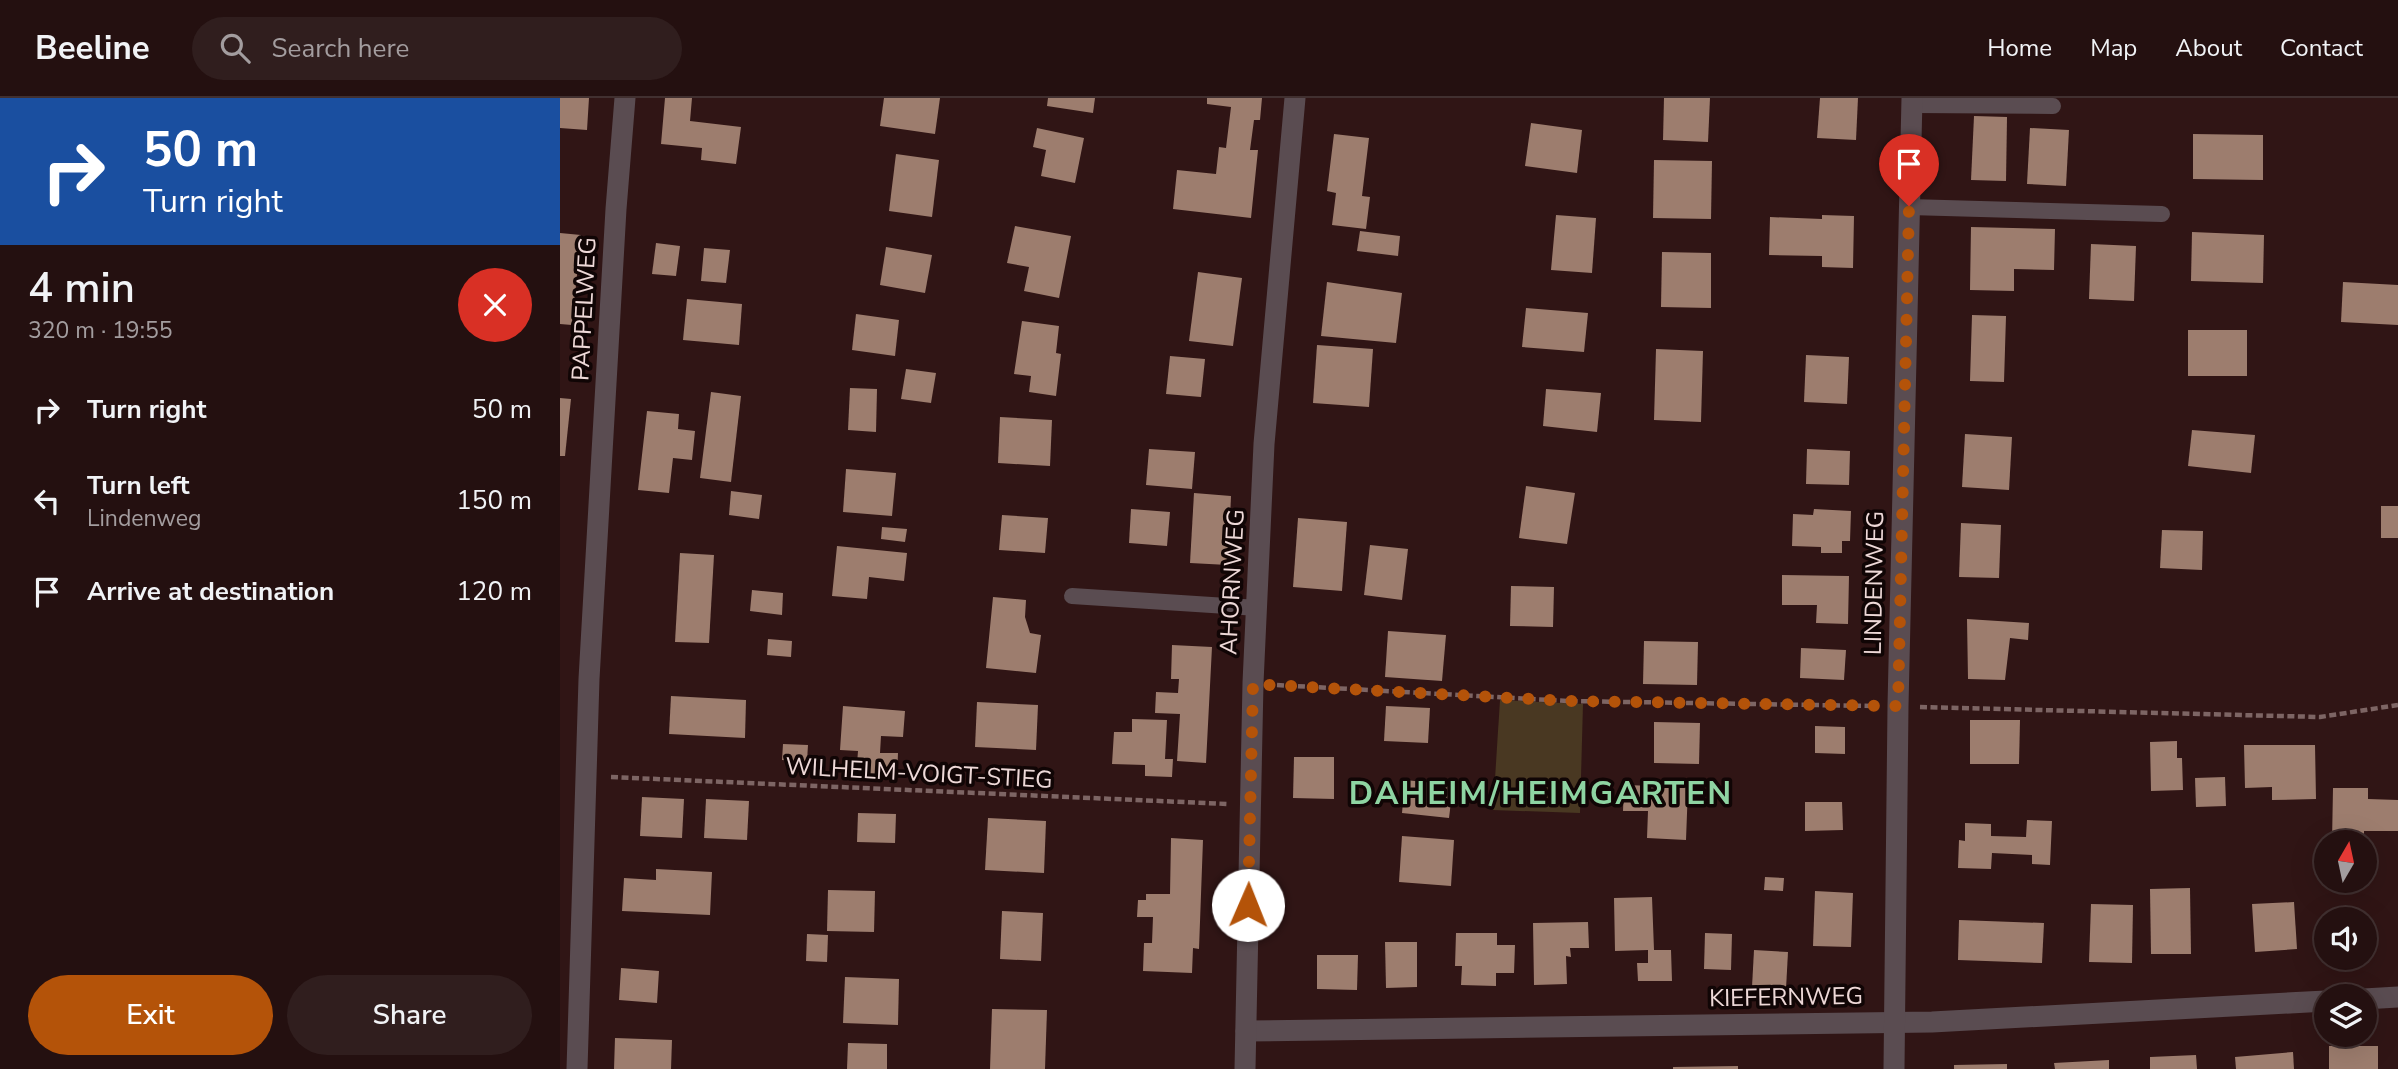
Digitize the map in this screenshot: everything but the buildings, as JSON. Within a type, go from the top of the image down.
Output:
[{"type":"street","name":"PAPPELWEG","points":[[577,1069],[586,776],[616,209],[625,98]]},
{"type":"street","name":"AHORNWEG","points":[[1245,1069],[1253,684],[1264,444],[1295,98]]},
{"type":"street","name":"LINDENWEG","points":[[1894,1069],[1898,706],[1912,101]]},
{"type":"street","points":[[2377,998],[2398,997]]},
{"type":"street","name":"KIEFERNWEG","points":[[1246,1031],[1895,1022],[2314,1002]]},
{"type":"lane","points":[[1912,101],[2053,106]]},
{"type":"lane","points":[[1909,206],[2162,214]]},
{"type":"lane","points":[[1072,596],[1258,608]]},
{"type":"path","points":[[1253,684],[1568,701],[2320,717],[2398,705]]},
{"type":"path","name":"WILHELM-VOIGT-STIEG","points":[[586,776],[1250,805]]},
{"type":"shaded area","points":[[1500,700],[1583,704],[1580,813],[1493,810]]},
{"type":"district","name":"DAHEIM/HEIMGARTEN","points":[[1541,793]]},
{"type":"route","points":[[1248,905],[1253,684],[1568,701],[1898,706],[1909,206]]}]
